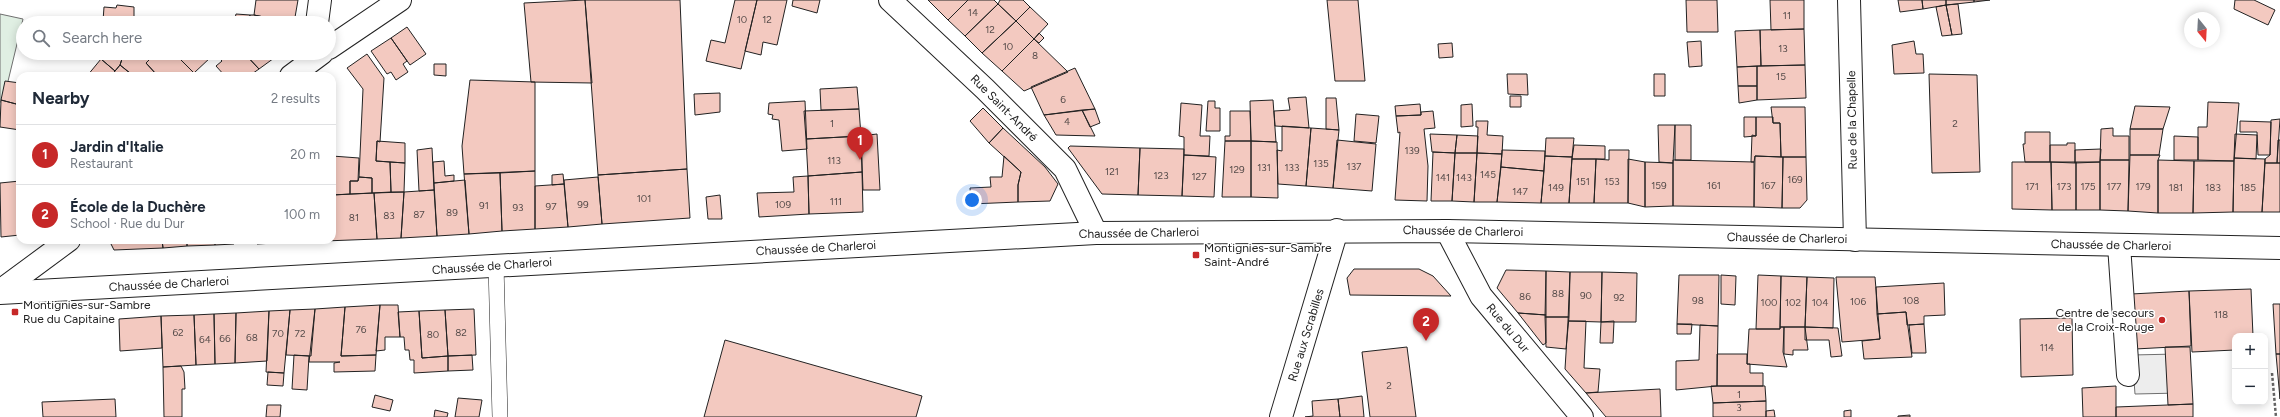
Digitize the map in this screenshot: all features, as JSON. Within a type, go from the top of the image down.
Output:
[{"type":"main road","points":[[318,16],[320,0]]},
{"type":"main road","points":[[336,43],[400,0]]},
{"type":"main road","name":"Rue Saint-André","points":[[890,0],[985,89],[1065,169],[1096,233]]},
{"type":"main road","name":"Rue de la Chapelle","points":[[1849,0],[1855,240]]},
{"type":"main road","points":[[296,72],[313,60]]},
{"type":"main road","name":"Chaussée de Charleroi","points":[[0,292],[1096,233],[1338,230],[1447,231],[2280,248]]},
{"type":"main road","name":"Rue aux Scrabilles","points":[[1281,417],[1338,230]]},
{"type":"main road","name":"Rue du Dur","points":[[1447,231],[1480,296],[1582,417]]},
{"type":"main road","points":[[0,292],[64,244]]},
{"type":"main road","points":[[2119,245],[2128,376]]},
{"type":"lane","points":[[496,265],[500,417]]},
{"type":"path","points":[[2272,373],[2276,417]]},
{"type":"green space","points":[[0,14],[16,17],[16,48],[3,102],[0,102]]},
{"type":"shaded area","points":[[2177,354],[2180,393],[2135,394],[2132,355]]},
{"type":"building","points":[[256,0],[298,0],[295,16],[254,15]]},
{"type":"building","points":[[585,0],[592,83],[531,82],[524,3]]},
{"type":"building","points":[[585,0],[680,0],[687,169],[598,175]]},
{"type":"building","points":[[735,0],[757,0],[741,69],[706,61],[711,40],[725,43]]},
{"type":"building","points":[[757,0],[787,0],[777,45],[763,42],[761,55],[745,51]]},
{"type":"building","points":[[793,0],[820,0],[817,13],[792,6]]},
{"type":"building","points":[[928,0],[968,0],[948,20]]},
{"type":"building","points":[[968,0],[994,0],[998,4],[965,36],[948,20]]},
{"type":"building","points":[[1000,0],[1023,0],[1030,7],[1016,21],[998,4]]},
{"type":"building","points":[[1327,0],[1358,0],[1365,81],[1335,81]]},
{"type":"building","points":[[1686,0],[1717,0],[1718,32],[1687,32]]},
{"type":"building","points":[[1770,0],[1804,0],[1804,29],[1771,30]]},
{"type":"building","points":[[1898,0],[1922,0],[1923,9],[1900,12]]},
{"type":"building","points":[[1922,0],[1946,0],[1946,5],[1923,9]]},
{"type":"building","points":[[1946,0],[1974,0],[1974,2],[1946,5]]},
{"type":"building","points":[[1974,0],[1990,0],[1974,2]]},
{"type":"building","points":[[2235,0],[2254,0],[2275,10],[2268,25],[2234,9]]},
{"type":"building","points":[[998,4],[1016,21],[982,53],[965,36]]},
{"type":"building","points":[[1958,4],[1962,34],[1952,35],[1946,5]]},
{"type":"building","points":[[117,5],[134,7],[134,16],[103,16],[104,7],[116,8]]},
{"type":"building","points":[[1946,5],[1952,35],[1942,36],[1936,7]]},
{"type":"building","points":[[1030,7],[1048,24],[1034,39],[1016,21]]},
{"type":"building","points":[[236,14],[250,15],[250,16],[236,16]]},
{"type":"building","points":[[1016,21],[1034,39],[1002,71],[982,53]]},
{"type":"building","points":[[407,27],[426,54],[410,65],[391,38]]},
{"type":"building","points":[[1804,29],[1805,65],[1761,66],[1760,30]]},
{"type":"building","points":[[1760,30],[1761,66],[1737,67],[1735,31]]},
{"type":"building","points":[[1039,33],[1044,38],[1039,43],[1034,39]]},
{"type":"building","points":[[391,38],[407,61],[403,64],[408,72],[396,80],[391,72],[387,74],[371,51]]},
{"type":"building","points":[[1034,39],[1068,72],[1024,91],[1002,71]]},
{"type":"building","points":[[1701,41],[1702,66],[1689,67],[1687,42]]},
{"type":"building","points":[[1914,41],[1916,54],[1923,54],[1924,73],[1894,74],[1892,45]]},
{"type":"building","points":[[1452,43],[1453,57],[1439,58],[1438,44]]},
{"type":"building","points":[[367,54],[384,78],[380,142],[377,141],[376,161],[390,162],[391,192],[372,193],[372,178],[359,177],[363,89],[347,68]]},
{"type":"building","points":[[100,60],[115,71],[114,72],[90,72]]},
{"type":"building","points":[[102,60],[122,60],[115,71]]},
{"type":"building","points":[[122,60],[149,60],[146,63],[154,72],[129,72],[120,65]]},
{"type":"building","points":[[149,60],[181,60],[193,72],[154,72],[146,63]]},
{"type":"building","points":[[181,60],[208,60],[195,72],[193,72]]},
{"type":"building","points":[[221,60],[251,60],[259,69],[255,72],[221,72],[216,66],[222,61]]},
{"type":"building","points":[[251,60],[271,60],[259,69]]},
{"type":"building","points":[[434,64],[446,64],[446,76],[434,75]]},
{"type":"building","points":[[120,65],[128,72],[114,72]]},
{"type":"building","points":[[1805,65],[1806,98],[1757,100],[1757,66]]},
{"type":"building","points":[[1757,66],[1757,86],[1738,86],[1737,67]]},
{"type":"building","points":[[1075,68],[1095,109],[1044,115],[1031,87]]},
{"type":"building","points":[[1507,74],[1527,74],[1528,95],[1508,94]]},
{"type":"building","points":[[1654,74],[1665,74],[1665,96],[1654,96]]},
{"type":"building","points":[[1929,74],[1977,75],[1980,172],[1932,173]]},
{"type":"building","points":[[470,80],[535,82],[535,171],[464,174],[462,146]]},
{"type":"building","points":[[5,81],[16,82],[16,104],[1,100]]},
{"type":"building","points":[[1738,86],[1757,86],[1757,100],[1739,103]]},
{"type":"building","points":[[857,87],[859,109],[821,110],[820,89]]},
{"type":"building","points":[[720,93],[720,112],[695,115],[694,94]]},
{"type":"building","points":[[1510,96],[1521,96],[1521,107],[1510,107]]},
{"type":"building","points":[[1306,97],[1309,128],[1275,126],[1274,111],[1290,110],[1288,98]]},
{"type":"building","points":[[1326,98],[1336,98],[1339,130],[1326,129]]},
{"type":"building","points":[[1,100],[16,104],[16,129],[0,127]]},
{"type":"building","points":[[1273,100],[1276,142],[1251,141],[1250,101]]},
{"type":"building","points":[[805,101],[807,149],[782,151],[779,120],[772,119],[773,115],[768,114],[769,103]]},
{"type":"building","points":[[1208,101],[1215,101],[1215,108],[1220,108],[1220,131],[1206,131]]},
{"type":"building","points":[[2208,102],[2239,103],[2234,161],[2198,160],[2198,127],[2207,127]]},
{"type":"building","points":[[1181,103],[1202,105],[1200,136],[1210,136],[1209,156],[1184,155],[1184,137],[1179,136]]},
{"type":"building","points":[[1420,104],[1421,115],[1396,116],[1395,106]]},
{"type":"building","points":[[1472,104],[1473,126],[1461,127],[1461,105]]},
{"type":"building","points":[[2135,106],[2170,107],[2163,129],[2130,129]]},
{"type":"building","points":[[1771,107],[1805,107],[1806,157],[1781,157],[1780,123],[1773,123]]},
{"type":"building","points":[[983,108],[1003,128],[989,143],[970,121]]},
{"type":"building","points":[[859,109],[861,136],[806,139],[804,111]]},
{"type":"building","points":[[1095,109],[1100,123],[1090,127],[1082,110]]},
{"type":"building","points":[[1082,110],[1095,136],[1056,135],[1044,115]]},
{"type":"building","points":[[1230,111],[1250,111],[1251,141],[1225,141],[1225,136],[1230,136]]},
{"type":"building","points":[[1433,111],[1435,128],[1424,129],[1428,166],[1427,201],[1395,200],[1400,132],[1398,133],[1396,116],[1421,115],[1421,112]]},
{"type":"building","points":[[1356,114],[1379,116],[1376,143],[1354,141]]},
{"type":"building","points":[[1744,117],[1756,117],[1756,136],[1744,137]]},
{"type":"building","points":[[1756,117],[1773,117],[1773,123],[1780,123],[1781,157],[1755,156],[1754,162],[1751,162],[1752,135],[1756,136]]},
{"type":"building","points":[[2280,119],[2277,163],[2265,163],[2265,159],[2270,155],[2271,120]]},
{"type":"building","points":[[1476,121],[1488,121],[1487,135],[1503,136],[1502,154],[1477,153],[1478,127],[1476,127]]},
{"type":"building","points":[[2240,121],[2271,122],[2270,155],[2258,155],[2257,132],[2240,132]]},
{"type":"building","points":[[1658,125],[1675,125],[1673,163],[1659,162]]},
{"type":"building","points":[[1675,125],[1691,125],[1691,160],[1675,160]]},
{"type":"building","points":[[1282,126],[1311,128],[1306,186],[1278,184],[1277,150],[1282,151]]},
{"type":"building","points":[[1003,128],[1045,167],[1058,184],[1050,201],[1018,202],[1018,185],[1021,172],[989,143]]},
{"type":"building","points":[[1311,128],[1339,130],[1333,188],[1306,186]]},
{"type":"building","points":[[2113,128],[2113,136],[2129,136],[2129,160],[2100,160],[2101,129]]},
{"type":"building","points":[[2130,129],[2163,129],[2159,155],[2130,155]]},
{"type":"building","points":[[2025,132],[2050,132],[2050,162],[2025,162],[2023,144],[2025,144]]},
{"type":"building","points":[[877,134],[880,190],[863,190],[861,136]]},
{"type":"building","points":[[1430,134],[1457,135],[1455,153],[1432,152]]},
{"type":"building","points":[[2235,134],[2257,135],[2256,159],[2234,158]]},
{"type":"building","points":[[1457,135],[1478,136],[1477,153],[1455,153]]},
{"type":"building","points":[[861,136],[862,172],[808,176],[806,139]]},
{"type":"building","points":[[2174,136],[2198,137],[2198,160],[2174,160]]},
{"type":"building","points":[[1546,138],[1574,138],[1572,157],[1545,156]]},
{"type":"building","points":[[1337,140],[1376,144],[1372,191],[1333,188]]},
{"type":"building","points":[[2278,140],[2280,140],[2280,163],[2277,163]]},
{"type":"building","points":[[377,141],[405,143],[405,163],[376,161]]},
{"type":"building","points":[[1225,141],[1251,141],[1251,197],[1222,197]]},
{"type":"building","points":[[1251,141],[1277,142],[1278,198],[1251,197]]},
{"type":"building","points":[[2067,143],[2075,143],[2075,163],[2050,162],[2050,145],[2067,145]]},
{"type":"building","points":[[1574,145],[1605,146],[1605,159],[1572,159]]},
{"type":"building","points":[[1070,146],[1140,148],[1138,195],[1102,194],[1068,148]]},
{"type":"building","points":[[432,148],[434,190],[419,191],[417,150]]},
{"type":"building","points":[[1140,148],[1184,149],[1182,196],[1138,195]]},
{"type":"building","points":[[2101,149],[2100,162],[2075,163],[2075,150]]},
{"type":"building","points":[[1502,150],[1545,151],[1544,171],[1501,167]]},
{"type":"building","points":[[1609,150],[1629,150],[1628,203],[1594,203],[1596,159],[1609,160]]},
{"type":"building","points":[[1433,152],[1455,153],[1452,201],[1431,201]]},
{"type":"building","points":[[1455,153],[1477,153],[1474,202],[1452,201]]},
{"type":"building","points":[[1477,153],[1502,154],[1497,202],[1474,202]]},
{"type":"building","points":[[1184,155],[1216,157],[1214,197],[1182,196]]},
{"type":"building","points":[[2130,155],[2160,155],[2158,160],[2158,213],[2128,211]]},
{"type":"building","points":[[336,156],[359,158],[358,181],[350,181],[350,194],[336,195]]},
{"type":"building","points":[[1004,156],[1021,172],[1018,185],[1018,202],[971,204],[970,188],[991,187],[990,177],[1002,177]]},
{"type":"building","points":[[1545,156],[1572,157],[1569,203],[1541,203]]},
{"type":"building","points":[[1755,156],[1783,157],[1782,208],[1754,207]]},
{"type":"building","points":[[1783,157],[1806,157],[1807,200],[1800,208],[1782,208]]},
{"type":"building","points":[[2234,158],[2265,159],[2262,212],[2233,212]]},
{"type":"building","points":[[1572,159],[1596,159],[1594,203],[1569,203]]},
{"type":"building","points":[[1628,159],[1645,162],[1645,207],[1628,203]]},
{"type":"building","points":[[1673,160],[1754,162],[1754,207],[1673,206]]},
{"type":"building","points":[[2100,160],[2129,160],[2128,211],[2100,210]]},
{"type":"building","points":[[2158,160],[2194,161],[2193,213],[2158,213]]},
{"type":"building","points":[[444,161],[445,176],[454,175],[454,181],[434,183],[433,162]]},
{"type":"building","points":[[2194,161],[2234,161],[2233,212],[2193,213]]},
{"type":"building","points":[[390,162],[405,163],[404,192],[391,192]]},
{"type":"building","points":[[1645,162],[1673,163],[1673,206],[1645,207]]},
{"type":"building","points":[[2012,162],[2051,162],[2052,210],[2012,209]]},
{"type":"building","points":[[2051,162],[2076,162],[2076,210],[2052,210]]},
{"type":"building","points":[[2076,162],[2100,162],[2100,210],[2076,210]]},
{"type":"building","points":[[2265,163],[2280,163],[2280,212],[2262,212]]},
{"type":"building","points":[[1501,167],[1544,171],[1541,203],[1497,202]]},
{"type":"building","points":[[687,169],[690,218],[602,224],[598,175]]},
{"type":"building","points":[[535,171],[535,229],[502,231],[500,173]]},
{"type":"building","points":[[862,172],[863,212],[809,214],[808,176]]},
{"type":"building","points":[[500,173],[502,231],[469,234],[464,174]]},
{"type":"building","points":[[563,174],[564,184],[552,185],[552,175]]},
{"type":"building","points":[[808,176],[809,214],[759,217],[757,193],[794,192],[793,177]]},
{"type":"building","points":[[359,177],[372,178],[372,193],[350,194],[350,181],[358,181]]},
{"type":"building","points":[[598,177],[602,224],[568,227],[564,180]]},
{"type":"building","points":[[465,180],[469,234],[437,236],[434,183]]},
{"type":"building","points":[[16,181],[16,235],[1,237],[0,183]]},
{"type":"building","points":[[564,184],[568,227],[535,229],[535,186]]},
{"type":"building","points":[[434,190],[437,236],[401,238],[404,192]]},
{"type":"building","points":[[404,192],[401,238],[377,239],[374,193]]},
{"type":"building","points":[[374,193],[377,239],[336,241],[336,195]]},
{"type":"building","points":[[720,195],[722,219],[708,219],[706,197]]},
{"type":"building","points":[[111,244],[162,244],[163,248],[114,250]]},
{"type":"building","points":[[162,244],[187,244],[187,246],[163,248]]},
{"type":"building","points":[[187,244],[215,244],[215,245],[187,246]]},
{"type":"building","points":[[1354,269],[1419,269],[1433,276],[1451,296],[1350,295],[1347,278]]},
{"type":"building","points":[[1506,270],[1546,271],[1546,315],[1518,313],[1497,288]]},
{"type":"building","points":[[1546,271],[1570,272],[1569,317],[1545,317]]},
{"type":"building","points":[[1570,272],[1602,272],[1601,322],[1568,321]]},
{"type":"building","points":[[1602,272],[1637,273],[1636,322],[1601,322]]},
{"type":"building","points":[[1679,275],[1719,275],[1718,326],[1677,324]]},
{"type":"building","points":[[1721,275],[1736,276],[1735,305],[1721,304]]},
{"type":"building","points":[[1758,275],[1781,276],[1780,329],[1756,329]]},
{"type":"building","points":[[1781,276],[1807,277],[1805,327],[1780,327]]},
{"type":"building","points":[[1807,277],[1834,278],[1833,328],[1805,327]]},
{"type":"building","points":[[1836,277],[1875,277],[1880,339],[1842,342]]},
{"type":"building","points":[[1944,283],[1945,315],[1924,316],[1924,324],[1907,325],[1906,312],[1877,314],[1876,287]]},
{"type":"building","points":[[2251,289],[2253,333],[2232,333],[2232,350],[2192,352],[2189,291]]},
{"type":"building","name":"Centre de secours de la Croix-Rouge","points":[[2189,291],[2191,346],[2135,349],[2131,294]]},
{"type":"building","points":[[2273,304],[2280,304],[2280,354],[2276,354]]},
{"type":"building","points":[[380,305],[376,355],[341,356],[345,307]]},
{"type":"building","points":[[380,305],[398,305],[400,337],[385,337],[385,350],[376,351]]},
{"type":"building","points":[[345,307],[341,356],[376,355],[375,371],[334,372],[334,363],[340,362],[309,362],[315,309]]},
{"type":"building","points":[[315,309],[311,356],[286,355],[290,310]]},
{"type":"building","points":[[474,309],[476,355],[448,356],[445,310]]},
{"type":"building","points":[[290,310],[284,373],[266,372],[269,311]]},
{"type":"building","points":[[445,310],[448,356],[422,358],[419,311]]},
{"type":"building","points":[[269,311],[267,361],[235,363],[236,313]]},
{"type":"building","points":[[419,311],[422,358],[448,356],[448,371],[414,373],[414,360],[410,360],[409,350],[405,350],[404,337],[400,337],[398,312]]},
{"type":"building","points":[[1906,312],[1912,357],[1864,359],[1862,341],[1880,339],[1877,314]]},
{"type":"building","points":[[236,313],[235,363],[215,364],[214,314]]},
{"type":"building","points":[[1518,313],[1546,315],[1546,343],[1543,345]]},
{"type":"building","points":[[214,314],[215,364],[196,365],[194,315]]},
{"type":"building","points":[[194,315],[196,365],[163,367],[161,316]]},
{"type":"building","points":[[161,316],[162,348],[120,351],[119,319]]},
{"type":"building","points":[[1545,317],[1569,317],[1566,349],[1546,347]]},
{"type":"building","points":[[2072,318],[2073,375],[2021,377],[2020,319]]},
{"type":"building","points":[[1568,321],[1586,321],[1584,368],[1600,369],[1598,392],[1586,393],[1565,369]]},
{"type":"building","points":[[1614,321],[1613,343],[1600,343],[1601,322]]},
{"type":"building","points":[[1677,324],[1692,324],[1691,334],[1677,334]]},
{"type":"building","points":[[1924,324],[1926,353],[1912,353],[1909,325]]},
{"type":"building","points":[[1700,325],[1718,326],[1717,386],[1676,390],[1676,361],[1699,360]]},
{"type":"building","points":[[1780,327],[1784,327],[1783,352],[1787,367],[1747,364],[1749,329],[1780,329]]},
{"type":"building","points":[[1784,327],[1805,327],[1808,350],[1793,350],[1793,355],[1784,354]]},
{"type":"building","points":[[1805,327],[1838,328],[1842,356],[1831,357],[1829,340],[1805,340]]},
{"type":"building","points":[[725,340],[922,396],[916,417],[704,417]]},
{"type":"building","points":[[1407,347],[1416,417],[1370,417],[1362,352]]},
{"type":"building","points":[[2165,347],[2190,347],[2193,404],[2168,405]]},
{"type":"building","points":[[1717,354],[1747,354],[1747,364],[1750,364],[1750,373],[1763,373],[1763,386],[1717,386]]},
{"type":"building","points":[[2276,354],[2280,354],[2280,399]]},
{"type":"building","points":[[294,355],[309,356],[307,390],[292,389]]},
{"type":"building","points":[[472,355],[473,370],[448,371],[448,356]]},
{"type":"building","points":[[181,366],[184,372],[185,389],[182,389],[182,417],[164,417],[163,367]]},
{"type":"building","points":[[268,372],[284,373],[283,386],[267,385]]},
{"type":"building","points":[[1711,386],[1765,386],[1766,401],[1713,403]]},
{"type":"building","points":[[2116,386],[2116,417],[2083,417],[2082,388]]},
{"type":"building","points":[[1660,389],[1661,417],[1606,417],[1586,393]]},
{"type":"building","points":[[375,395],[393,400],[390,411],[372,407]]},
{"type":"building","points":[[1362,396],[1364,417],[1340,417],[1338,399]]},
{"type":"building","points":[[458,398],[482,400],[479,417],[455,417]]},
{"type":"building","points":[[115,399],[116,417],[43,417],[42,402]]},
{"type":"building","points":[[1338,399],[1340,417],[1305,417],[1313,416],[1312,401]]},
{"type":"building","points":[[1766,401],[1766,417],[1713,417],[1713,403]]},
{"type":"building","points":[[2193,404],[2193,417],[2116,417],[2116,407]]},
{"type":"building","points":[[267,405],[281,405],[280,417],[266,417]]},
{"type":"building","points":[[435,410],[448,413],[447,417],[434,417]]},
{"type":"building","points":[[1774,410],[1775,417],[1766,417],[1766,411]]},
{"type":"building","points":[[1851,410],[1851,417],[1844,417],[1844,411]]},
{"type":"building","points":[[1910,415],[1910,417],[1898,417],[1898,416]]},
{"type":"place","name":"Jardin d'Italie","points":[[860,160]]},
{"type":"place","name":"Montignies-sur-Sambre Saint-André","points":[[1196,255]]},
{"type":"place","name":"Montignies-sur-Sambre Rue du Capitaine","points":[[15,312]]},
{"type":"place","name":"Centre de secours de la Croix-Rouge","points":[[2162,320]]},
{"type":"place","name":"École de la Duchère","points":[[1426,341]]}]
